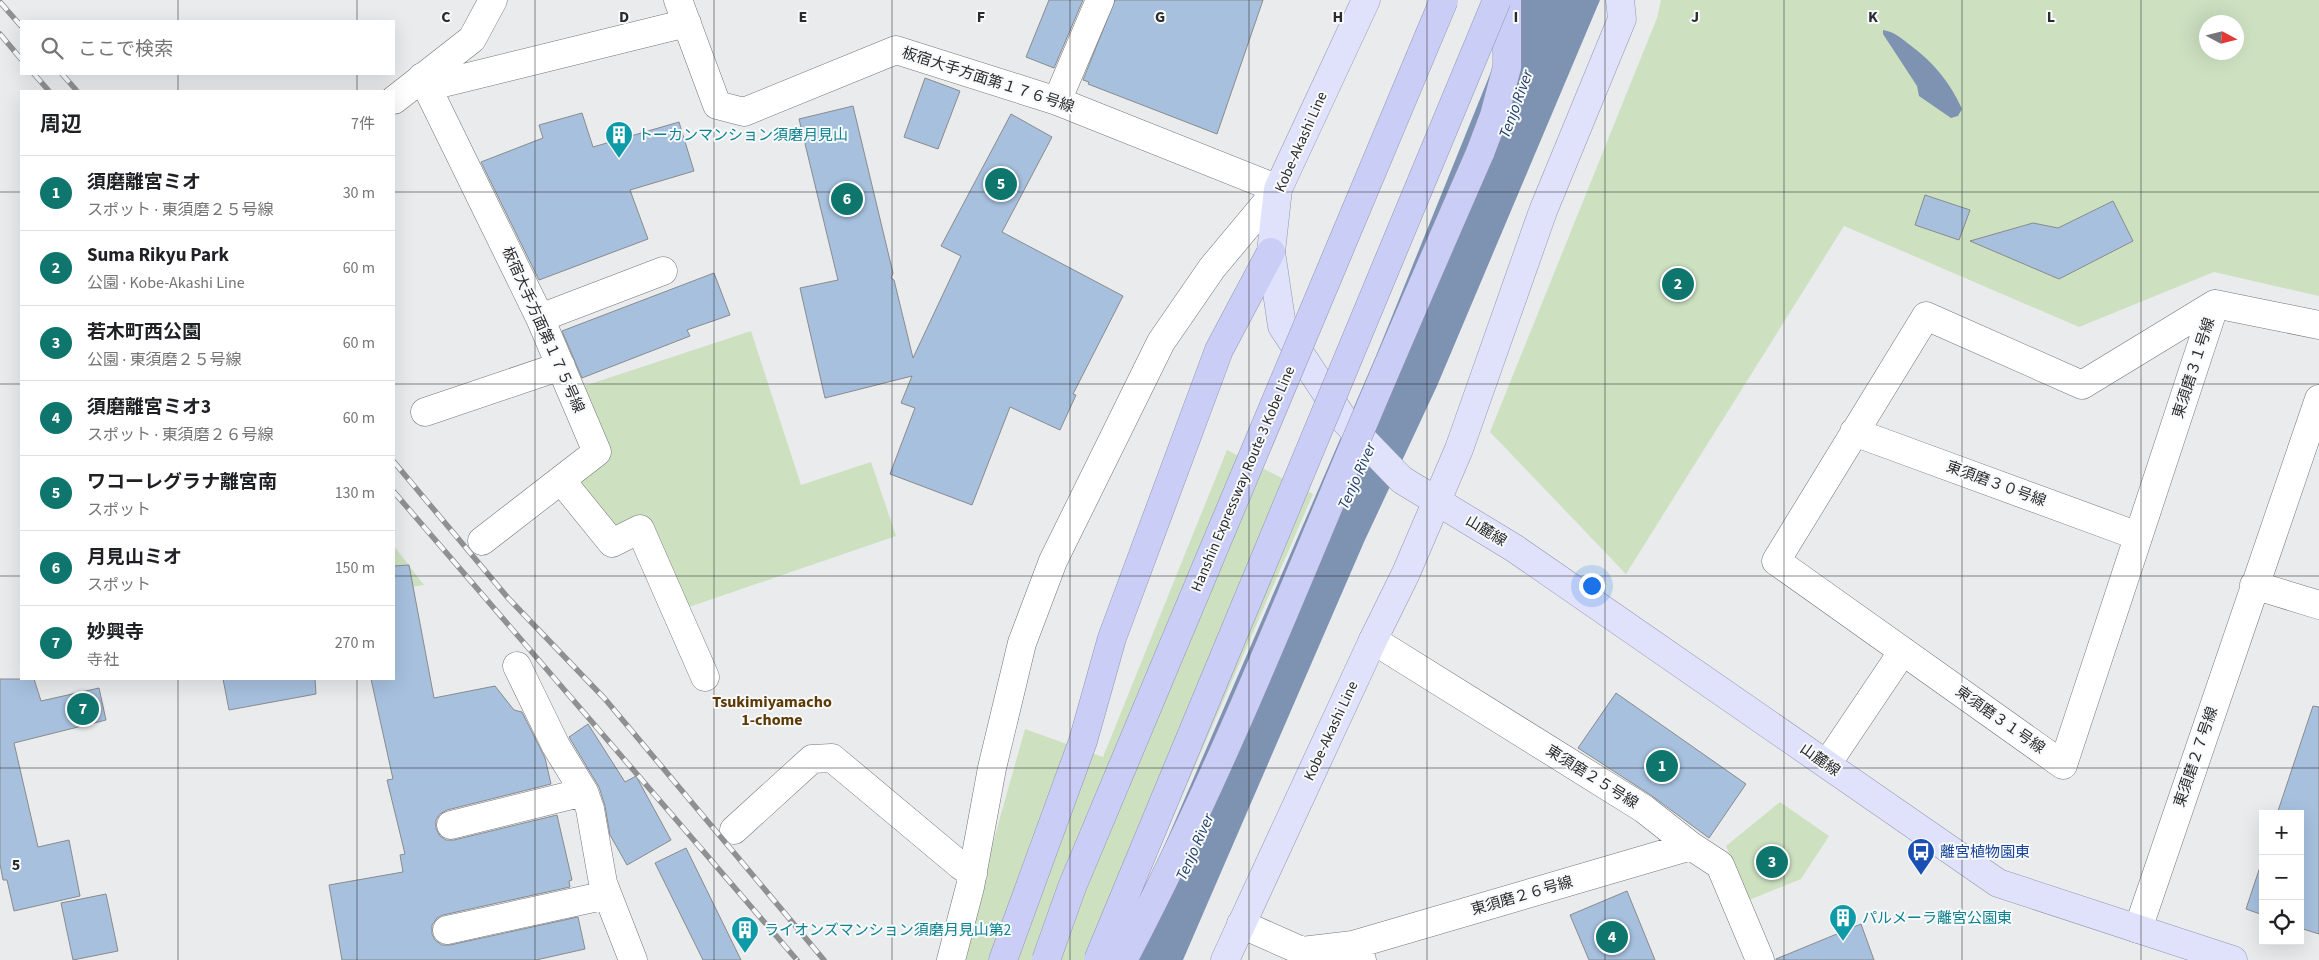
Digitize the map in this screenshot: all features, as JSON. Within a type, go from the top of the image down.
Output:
[{"type":"highway","name":"Hanshin Expressway Route 3 Kobe Line","points":[[1046,960],[1076,878],[1444,0]]},
{"type":"highway","points":[[1098,960],[1496,0]]},
{"type":"highway","points":[[1123,960],[1161,888],[1248,700],[1401,332],[1480,153],[1494,116],[1507,67],[1507,0]]},
{"type":"highway","points":[[1003,960],[1083,742],[1112,638],[1220,350],[1271,252]]},
{"type":"main road","name":"Kobe-Akashi Line","points":[[1366,0],[1278,189],[1271,252],[1282,326],[1344,420],[1402,480],[1436,501]]},
{"type":"main road","name":"Kobe-Akashi Line","points":[[1225,960],[1373,640],[1406,573],[1459,449],[1543,211],[1622,19],[1620,0]]},
{"type":"main road","name":"山麓線","points":[[1436,501],[1514,548],[1998,883],[2233,960]]},
{"type":"street","points":[[395,99],[424,82],[472,39],[493,0]]},
{"type":"street","points":[[1057,101],[1100,0]]},
{"type":"street","points":[[424,82],[683,12]]},
{"type":"street","name":"板宿大手方面第１７６号線","points":[[683,12],[717,105],[744,112],[896,50],[1057,101],[1278,189]]},
{"type":"street","name":"板宿大手方面第１７５号線","points":[[424,82],[540,318],[598,452],[482,542]]},
{"type":"street","points":[[951,960],[973,874],[992,768],[1022,643],[1053,561],[1161,342],[1212,268],[1278,189]]},
{"type":"street","points":[[540,318],[663,271]]},
{"type":"street","points":[[2215,304],[2319,325]]},
{"type":"street","name":"東須磨３１号線","points":[[2215,304],[2064,764],[1776,561],[1926,316],[2082,385],[2215,304]]},
{"type":"street","points":[[425,412],[561,366]]},
{"type":"street","name":"東須磨２７号線","points":[[2138,929],[2254,585],[2310,454],[2319,399]]},
{"type":"street","name":"東須磨３０号線","points":[[1854,432],[2138,536]]},
{"type":"street","points":[[561,480],[612,542],[640,529],[705,677]]},
{"type":"street","points":[[2254,585],[2319,605]]},
{"type":"street","name":"東須磨２５号線","points":[[1373,640],[1644,809],[1691,846],[1720,864],[1760,960]]},
{"type":"street","points":[[1827,764],[1903,651]]},
{"type":"street","points":[[517,666],[556,746],[584,792],[590,809],[602,883],[632,960]]},
{"type":"street","points":[[734,830],[812,759],[832,758],[973,874]]},
{"type":"street","points":[[451,825],[584,792]]},
{"type":"street","name":"東須磨２６号線","points":[[1241,924],[1302,951],[1358,952],[1691,846]]},
{"type":"street","points":[[447,930],[607,895]]},
{"type":"green space","points":[[1661,0],[2319,0],[2319,296],[2214,272],[2079,327],[1844,226],[1626,574],[1490,432],[1657,18]]},
{"type":"green space","points":[[751,331],[801,485],[871,462],[896,536],[686,608],[646,516],[617,530],[577,483],[610,454],[584,386]]},
{"type":"green space","points":[[1227,450],[1313,494],[1111,960],[960,960],[1025,729],[1103,757]]},
{"type":"green space","points":[[395,547],[424,585],[395,590]]},
{"type":"green space","points":[[1780,802],[1829,836],[1801,879],[1749,900],[1726,846]]},
{"type":"water","name":"Tenjo River","points":[[1520,0],[1600,0],[1437,386],[1364,542],[1183,960],[1115,960],[1376,356]]},
{"type":"water","points":[[1883,30],[1904,40],[1927,59],[1952,90],[1962,109],[1958,116],[1951,118],[1919,96],[1917,86],[1883,34]]},
{"type":"building","points":[[1049,0],[1083,0],[1054,68],[1026,57]]},
{"type":"building","points":[[1115,0],[1263,0],[1217,134],[1088,84],[1089,82],[1083,80]]},
{"type":"building","points":[[925,78],[960,91],[938,149],[904,137]]},
{"type":"building","points":[[853,106],[893,273],[891,278],[894,280],[913,358],[961,256],[941,246],[1011,114],[1052,137],[1002,232],[1123,296],[1073,394],[1076,395],[1060,430],[1010,407],[972,505],[890,474],[915,408],[901,403],[912,376],[825,398],[800,288],[838,280],[799,119]]},
{"type":"building","points":[[582,113],[593,147],[679,122],[694,171],[630,190],[648,239],[539,280],[481,162],[543,138],[539,125]]},
{"type":"building","points":[[1925,195],[1970,210],[1959,240],[1915,225]]},
{"type":"building","points":[[2113,201],[2133,241],[2059,279],[1970,241],[2033,223],[2058,228]]},
{"type":"building","points":[[714,273],[730,315],[687,330],[690,336],[582,378],[562,331]]},
{"type":"building","points":[[409,565],[434,698],[495,686],[514,710],[522,712],[545,758],[551,784],[447,810],[440,814],[436,820],[436,829],[440,836],[446,840],[454,840],[557,815],[572,880],[569,881],[570,887],[443,915],[437,918],[432,925],[432,934],[435,940],[442,945],[450,945],[578,917],[585,949],[536,960],[342,960],[329,885],[403,872],[400,855],[405,854],[387,780],[393,779],[371,680],[395,680],[395,566]]},
{"type":"building","points":[[0,679],[34,680],[41,701],[99,688],[106,720],[14,743],[38,847],[69,840],[80,896],[14,911],[7,880],[3,880],[0,864]]},
{"type":"building","points":[[223,680],[315,680],[316,694],[229,710]]},
{"type":"building","points":[[1616,693],[1746,784],[1709,838],[1652,796],[1578,748]]},
{"type":"building","points":[[2313,706],[2319,707],[2319,934],[2304,929],[2304,810],[2278,810]]},
{"type":"building","points":[[588,724],[625,782],[636,776],[671,840],[627,865],[610,835],[605,806],[599,787],[569,737]]},
{"type":"building","points":[[686,848],[741,960],[703,960],[655,863]]},
{"type":"building","points":[[2259,870],[2259,914],[2246,909]]},
{"type":"building","points":[[1627,891],[1655,960],[1589,960],[1570,915]]},
{"type":"building","points":[[106,894],[118,951],[73,960],[61,903]]},
{"type":"building","name":"パルメーラ離宮公園東","points":[[1861,924],[1874,960],[1776,960],[1776,959]]},
{"type":"railway","points":[[0,2],[20,25]]},
{"type":"railway","points":[[0,34],[20,58]]},
{"type":"railway","points":[[35,75],[48,90]]},
{"type":"railway","points":[[63,75],[76,90]]},
{"type":"railway","points":[[395,463],[508,598],[605,699],[824,960]]},
{"type":"railway","points":[[395,493],[797,960]]},
{"type":"place","name":"トーカンマンション須磨月見山","points":[[619,159]]},
{"type":"place","name":"ワコーレグラナ離宮南","points":[[1001,184]]},
{"type":"place","name":"月見山ミオ","points":[[847,199]]},
{"type":"place","name":"Suma Rikyu Park","points":[[1678,284]]},
{"type":"place","name":"妙興寺","points":[[83,709]]},
{"type":"place","name":"須磨離宮ミオ","points":[[1662,766]]},
{"type":"place","name":"若木町西公園","points":[[1772,862]]},
{"type":"place","name":"離宮植物園東","points":[[1921,876]]},
{"type":"place","name":"須磨離宮ミオ3","points":[[1612,937]]},
{"type":"place","name":"パルメーラ離宮公園東","points":[[1843,942]]},
{"type":"place","name":"ライオンズマンション須磨月見山第2","points":[[745,954]]},
{"type":"district","name":"Tsukimiyamacho 1-chome","points":[[772,711]]}]
